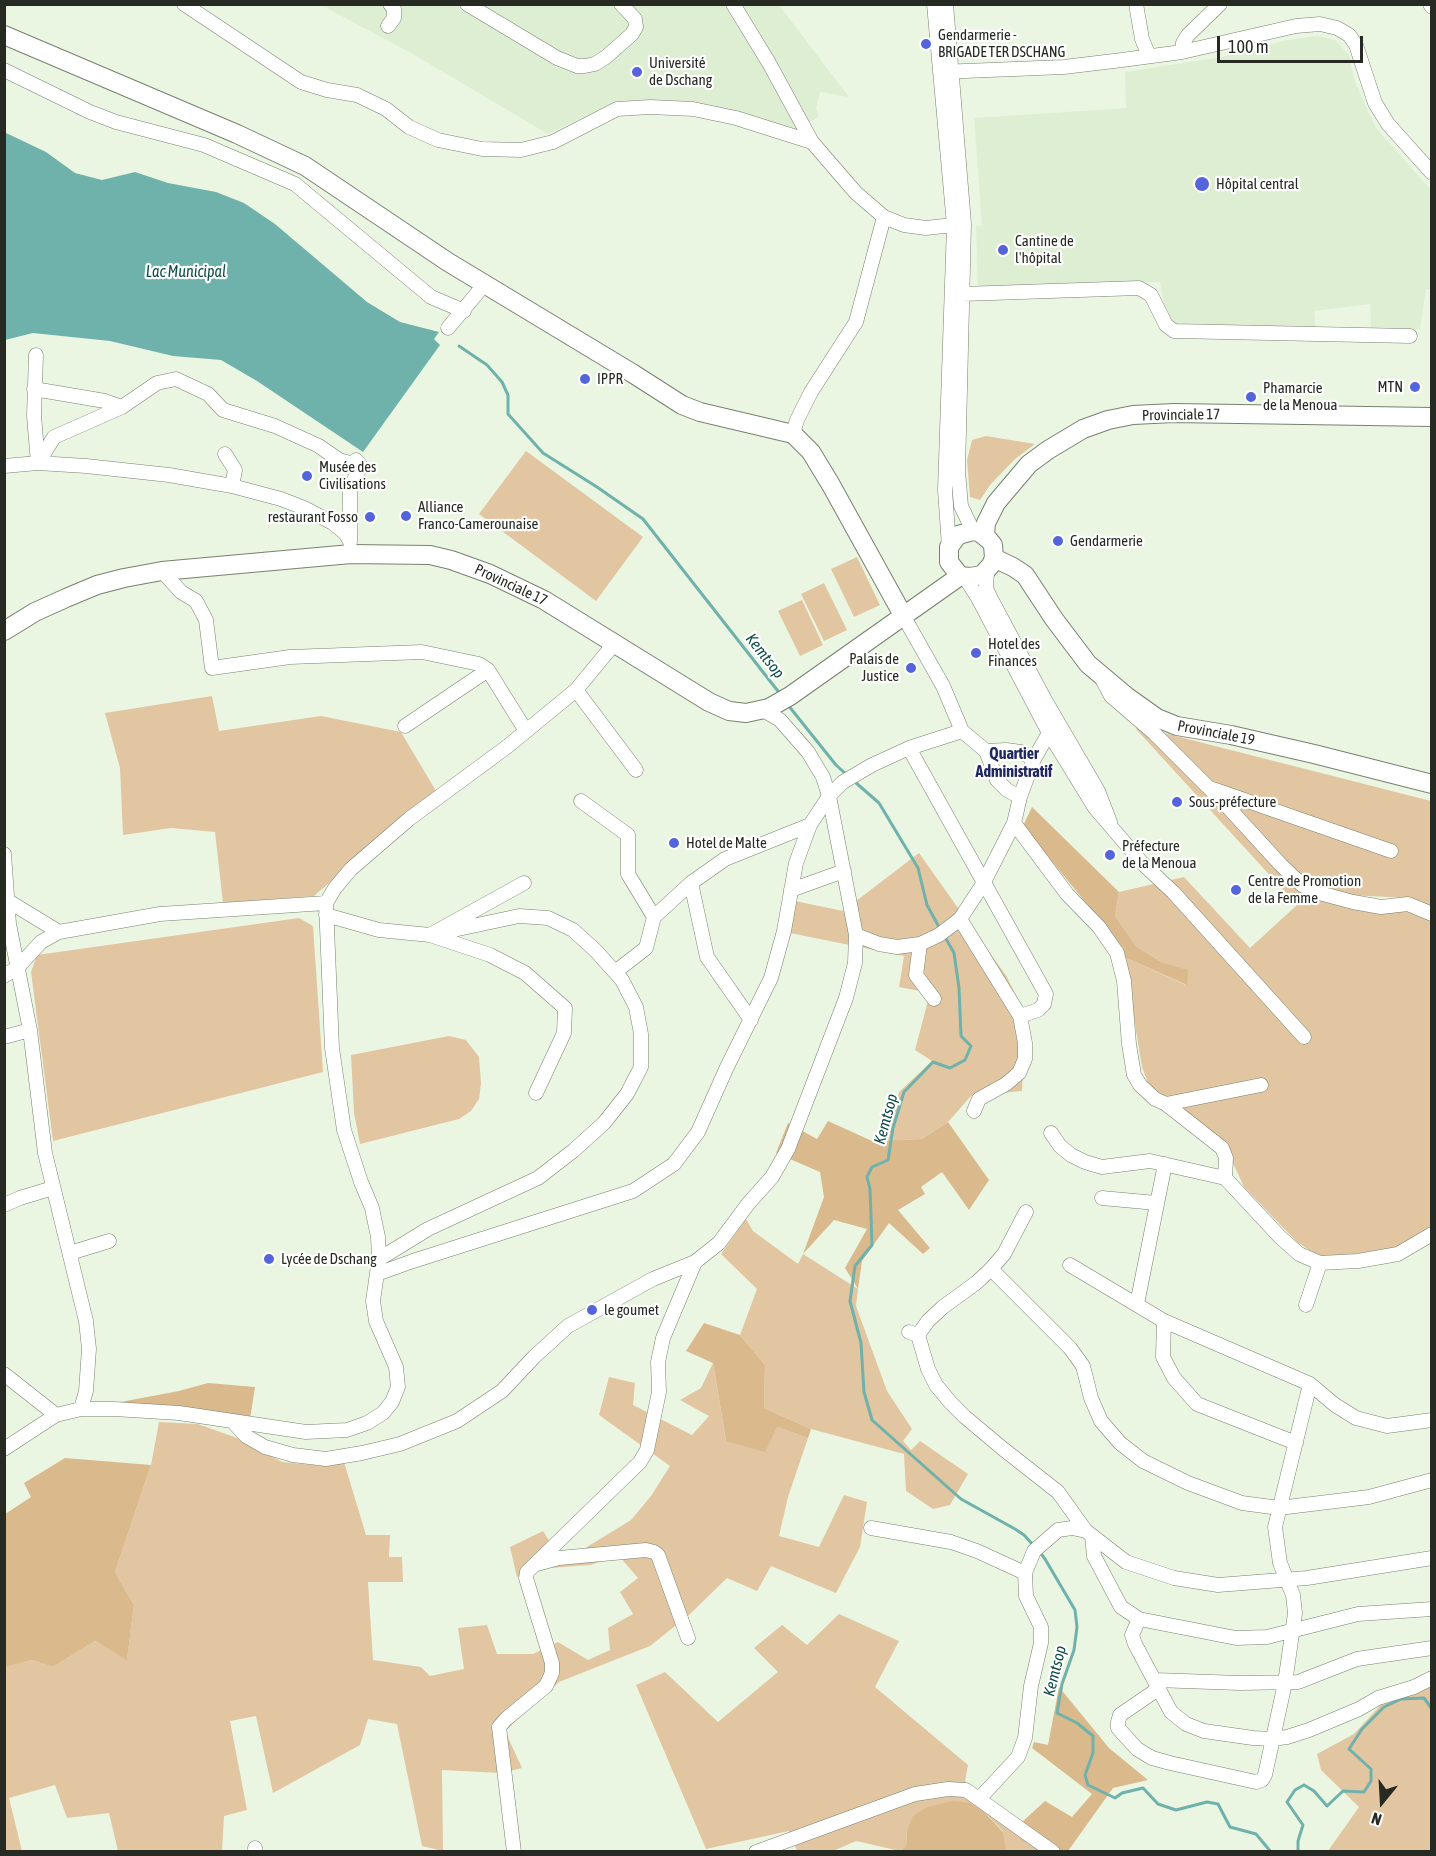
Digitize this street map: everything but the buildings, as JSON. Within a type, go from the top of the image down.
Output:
[{"type":"main road","points":[[4,35],[237,134],[305,166],[484,285],[682,405],[700,412],[793,434],[811,452],[904,617]]},
{"type":"main road","name":"Provinciale 17","points":[[979,533],[996,503],[1029,464],[1074,434],[1108,420],[1133,415],[1174,413],[1431,417]]},
{"type":"main road","points":[[776,703],[962,576],[976,577],[990,565],[993,545],[979,533],[958,535],[949,547],[949,562],[962,576]]},
{"type":"main road","name":"Provinciale 17","points":[[4,631],[35,612],[97,585],[162,571],[351,548],[430,555],[468,565],[544,600],[709,702],[729,711],[746,712],[776,703]]},
{"type":"main road","name":"Provinciale 19","points":[[990,565],[1013,567],[1025,575],[1073,646],[1100,675],[1140,708],[1157,718],[1177,726],[1231,735],[1431,784]]},
{"type":"street","points":[[184,4],[301,82],[327,90],[357,95],[386,109],[409,127],[438,140],[482,148],[521,150],[552,142],[617,109],[650,107],[693,109],[736,118],[812,142]]},
{"type":"street","points":[[388,26],[394,18],[394,9],[390,4]]},
{"type":"street","points":[[467,4],[557,58],[577,66],[595,64],[632,34],[636,27],[634,19],[621,4]]},
{"type":"street","points":[[733,4],[769,63],[812,142],[856,193],[884,217],[904,225],[926,228],[959,225]]},
{"type":"street","points":[[934,4],[947,72]]},
{"type":"street","points":[[946,4],[947,72],[962,294],[954,426],[945,490],[949,547]]},
{"type":"street","points":[[1136,4],[1142,39],[1149,56]]},
{"type":"street","points":[[1182,52],[1183,43],[1188,35],[1220,4]]},
{"type":"street","points":[[947,72],[1064,66],[1182,52],[1296,26],[1320,24],[1337,28],[1349,35],[1356,45],[1375,103],[1431,173]]},
{"type":"street","points":[[4,70],[90,112],[116,122],[204,145],[296,184],[431,297],[464,311]]},
{"type":"street","points":[[793,434],[796,420],[811,392],[856,322],[884,217]]},
{"type":"street","points":[[959,225],[954,426],[961,506],[979,533]]},
{"type":"street","points":[[448,328],[484,285]]},
{"type":"street","points":[[962,294],[1139,288],[1151,295],[1166,325],[1173,331],[1410,336]]},
{"type":"street","points":[[36,355],[34,389],[38,463]]},
{"type":"street","points":[[38,463],[54,436],[122,407],[157,383],[176,379],[208,394],[223,410],[274,426],[319,446],[339,460],[358,462],[350,488],[351,548]]},
{"type":"street","points":[[34,389],[105,401],[122,407]]},
{"type":"street","points":[[225,454],[235,470],[232,486]]},
{"type":"street","points":[[4,466],[38,463],[86,466],[169,475],[232,486],[281,499],[333,523],[345,533],[351,548]]},
{"type":"street","points":[[990,565],[986,588],[1095,808],[1142,863],[1173,892],[1304,1037]]},
{"type":"street","points":[[162,571],[181,592],[196,602],[206,620],[212,668],[290,657],[422,652],[479,664],[488,670],[526,731]]},
{"type":"street","points":[[962,576],[978,598],[1054,729]]},
{"type":"street","points":[[904,617],[943,686],[962,731],[986,751],[997,780],[1007,790],[1020,797]]},
{"type":"street","points":[[4,1449],[56,1415],[81,1409],[179,1413],[306,1432],[347,1430],[367,1424],[383,1413],[392,1402],[398,1387],[396,1367],[376,1321],[374,1301],[379,1259],[378,1237],[372,1208],[361,1182],[343,1118],[332,1048],[326,909],[335,888],[351,869],[409,819],[526,731],[576,690],[614,644]]},
{"type":"street","points":[[405,726],[488,670]]},
{"type":"street","points":[[1100,675],[1111,696],[1208,787],[1302,885],[1323,894],[1353,902],[1381,907],[1408,904],[1431,914]]},
{"type":"street","points":[[576,690],[636,770]]},
{"type":"street","points":[[233,1422],[246,1436],[266,1447],[294,1455],[326,1459],[362,1454],[400,1444],[457,1421],[502,1391],[568,1326],[653,1279],[695,1262],[719,1243],[748,1204],[772,1177],[788,1149],[846,998],[855,963],[856,935],[824,777],[808,752],[780,720],[776,703]]},
{"type":"street","points":[[856,935],[879,944],[897,947],[920,944],[939,935],[960,919],[983,884],[1014,823],[1020,797],[1034,759],[1054,729]]},
{"type":"street","points":[[377,1274],[413,1260],[633,1191],[674,1164],[698,1132],[771,978],[784,931],[796,863],[810,825],[829,796],[848,779],[872,765],[909,748],[962,731]]},
{"type":"street","points":[[909,748],[1046,994],[1044,1004],[1038,1010],[1020,1016]]},
{"type":"street","points":[[986,751],[1021,752],[1034,759]]},
{"type":"street","points":[[1208,787],[1391,851]]},
{"type":"street","points":[[580,801],[628,835],[628,874],[654,918]]},
{"type":"street","points":[[1014,823],[1067,894],[1099,927],[1117,953],[1124,981],[1134,1075],[1145,1092],[1166,1104],[1222,1148],[1226,1158],[1225,1178]]},
{"type":"street","points":[[615,972],[646,948],[654,918],[691,883],[725,859],[810,825]]},
{"type":"street","points":[[4,854],[9,924],[30,1030],[45,1154],[86,1321],[89,1349],[86,1391],[81,1409]]},
{"type":"street","points":[[791,890],[844,871]]},
{"type":"street","points":[[430,934],[524,883]]},
{"type":"street","points":[[691,883],[707,957],[751,1020]]},
{"type":"street","points":[[8,901],[58,932]]},
{"type":"street","points":[[4,976],[18,967],[41,942],[58,932],[160,914],[326,909],[379,930],[430,934],[490,954],[525,973],[565,1008],[564,1032],[536,1093]]},
{"type":"street","points":[[379,1259],[428,1229],[538,1178],[573,1151],[610,1116],[627,1094],[640,1067],[641,1034],[636,1006],[622,980],[573,930],[548,918],[519,916],[430,934]]},
{"type":"street","points":[[960,919],[1020,1016],[1025,1043],[1025,1059],[1019,1073],[1006,1084],[979,1099],[974,1111]]},
{"type":"street","points":[[920,944],[916,975],[934,999]]},
{"type":"street","points":[[4,1037],[30,1030]]},
{"type":"street","points":[[1166,1104],[1260,1085]]},
{"type":"street","points":[[1051,1133],[1060,1146],[1071,1155],[1102,1167],[1138,1161],[1165,1164],[1225,1178],[1286,1243],[1299,1254],[1320,1263],[1358,1261],[1398,1254],[1431,1234]]},
{"type":"street","points":[[1137,1305],[1165,1164]]},
{"type":"street","points":[[4,1205],[53,1188]]},
{"type":"street","points":[[1102,1198],[1156,1203]]},
{"type":"street","points":[[1026,1212],[1004,1254],[991,1269],[913,1334],[936,1385],[950,1402],[1009,1454],[1058,1492],[1089,1533],[1126,1562],[1174,1578],[1218,1585],[1307,1578],[1431,1558]]},
{"type":"street","points":[[70,1253],[109,1241]]},
{"type":"street","points":[[514,1851],[499,1727],[546,1686],[552,1673],[552,1663],[526,1578],[527,1572],[640,1462],[647,1450],[659,1392],[658,1362],[663,1338],[695,1262]]},
{"type":"street","points":[[1306,1305],[1320,1263]]},
{"type":"street","points":[[1070,1265],[1164,1321],[1310,1384],[1356,1419],[1387,1426],[1431,1420]]},
{"type":"street","points":[[991,1269],[1070,1348],[1083,1366],[1091,1398],[1101,1421],[1120,1443],[1143,1461],[1188,1484],[1242,1503],[1279,1508],[1369,1497],[1431,1480]]},
{"type":"street","points":[[1164,1321],[1163,1357],[1174,1378],[1197,1404],[1296,1443]]},
{"type":"street","points":[[4,1374],[56,1415]]},
{"type":"street","points":[[1310,1384],[1275,1527],[1280,1563],[1293,1595],[1295,1613],[1285,1683],[1265,1775],[1262,1780],[1256,1782],[1152,1758],[1137,1749],[1118,1728],[1120,1715],[1157,1684],[1285,1683],[1298,1682],[1357,1659],[1431,1648]]},
{"type":"street","points":[[872,1528],[951,1542],[1025,1573]]},
{"type":"street","points":[[979,1799],[1018,1757],[1025,1738],[1031,1686],[1041,1642],[1041,1627],[1026,1596],[1025,1573],[1034,1551],[1058,1530],[1072,1528],[1089,1533]]},
{"type":"street","points":[[1089,1533],[1094,1556],[1122,1607],[1139,1619],[1236,1638],[1267,1637],[1293,1632],[1358,1614],[1431,1610]]},
{"type":"street","points":[[534,1564],[559,1558],[646,1550],[654,1552],[658,1555],[688,1638]]},
{"type":"street","points":[[1139,1619],[1132,1635],[1171,1712],[1186,1724],[1204,1731],[1272,1739],[1287,1737],[1359,1709],[1378,1698],[1414,1687],[1431,1678]]},
{"type":"street","points":[[756,1851],[915,1794],[948,1789],[966,1790],[1053,1851]]},
{"type":"shaded area","name":"Université de Dschang","points":[[321,5],[779,5],[849,97],[820,92],[816,109],[819,117],[791,131],[691,105],[617,101],[548,134],[411,53]]},
{"type":"shaded area","name":"Hôpital central","points":[[1318,36],[1335,40],[1349,55],[1355,82],[1376,128],[1431,190],[1431,290],[1426,289],[1420,329],[1371,330],[1370,304],[1314,311],[1316,332],[1173,325],[1165,310],[1160,282],[978,287],[976,226],[982,225],[974,118],[1126,108],[1125,72],[1222,57],[1287,40]]},
{"type":"shaded area","points":[[986,436],[1035,444],[1015,459],[990,485],[980,500],[970,497],[967,460],[972,440]]},
{"type":"shaded area","points":[[526,451],[643,537],[596,601],[479,514]]},
{"type":"shaded area","points":[[857,557],[880,605],[854,617],[831,569]]},
{"type":"shaded area","points":[[824,583],[847,630],[824,641],[801,594]]},
{"type":"shaded area","points":[[802,600],[823,645],[800,656],[778,611]]},
{"type":"shaded area","points":[[212,696],[219,731],[321,716],[401,732],[436,791],[314,896],[223,903],[215,832],[171,828],[123,835],[120,768],[105,713]]},
{"type":"shaded area","points":[[1143,719],[1160,732],[1431,801],[1431,908],[1409,898],[1307,893],[1404,908],[1431,919],[1431,1229],[1399,1247],[1323,1259],[1297,1242],[1244,1187],[1226,1148],[1171,1101],[1149,1086],[1142,1067],[1124,957],[1186,985],[1163,963],[1137,947],[1115,916],[1119,892],[1184,877],[1250,948],[1297,905],[1136,729]]},
{"type":"shaded area","points":[[1032,807],[1119,892],[1115,916],[1137,947],[1163,963],[1188,970],[1187,985],[1124,957],[1123,948],[1023,826]]},
{"type":"shaded area","points":[[919,853],[1007,977],[1026,1016],[1022,1091],[971,1096],[948,1122],[922,1139],[872,1141],[890,1129],[899,1092],[932,1061],[915,1050],[930,993],[899,987],[904,956],[790,933],[795,901],[843,911]]},
{"type":"shaded area","points":[[299,918],[313,926],[323,1072],[53,1141],[31,972],[37,955]]},
{"type":"shaded area","points":[[449,1036],[466,1040],[479,1057],[481,1083],[479,1099],[471,1111],[459,1119],[360,1144],[354,1113],[351,1055]]},
{"type":"shaded area","points":[[828,1121],[872,1141],[922,1139],[948,1122],[989,1180],[969,1210],[942,1172],[921,1187],[925,1194],[898,1210],[930,1248],[923,1254],[889,1223],[862,1261],[858,1289],[845,1268],[867,1229],[834,1220],[803,1254],[824,1197],[820,1172],[776,1153],[788,1123],[817,1139]]},
{"type":"shaded area","points":[[746,1219],[753,1231],[798,1264],[803,1254],[858,1289],[856,1306],[887,1391],[912,1429],[903,1441],[911,1450],[920,1441],[968,1474],[950,1505],[933,1509],[906,1491],[904,1454],[811,1429],[764,1408],[765,1365],[740,1335],[757,1289],[721,1254]]},
{"type":"shaded area","points":[[704,1323],[740,1335],[765,1365],[764,1408],[811,1429],[808,1438],[777,1427],[765,1452],[726,1441],[713,1363],[686,1351]]},
{"type":"shaded area","points":[[713,1363],[726,1441],[777,1427],[808,1438],[788,1497],[779,1536],[819,1547],[844,1495],[867,1502],[860,1547],[836,1593],[771,1566],[757,1591],[727,1578],[689,1615],[650,1646],[559,1682],[505,1731],[522,1768],[501,1773],[442,1770],[443,1851],[422,1846],[397,1724],[368,1719],[360,1745],[273,1793],[256,1716],[230,1721],[247,1810],[224,1816],[222,1851],[118,1851],[109,1813],[67,1818],[55,1785],[9,1798],[22,1851],[5,1851],[4,1667],[32,1660],[53,1667],[95,1641],[127,1659],[134,1605],[115,1572],[151,1465],[159,1422],[198,1424],[237,1438],[282,1462],[324,1466],[344,1462],[366,1535],[390,1535],[389,1557],[402,1557],[403,1582],[368,1582],[373,1660],[421,1667],[430,1676],[464,1669],[458,1628],[487,1625],[497,1654],[533,1654],[558,1642],[588,1660],[610,1650],[608,1628],[633,1614],[620,1592],[638,1578],[619,1556],[590,1565],[550,1568],[517,1577],[510,1547],[543,1531],[557,1553],[582,1550],[631,1520],[651,1496],[670,1466],[599,1415],[609,1377],[635,1383],[633,1405],[692,1435],[709,1416],[680,1400],[701,1388]]},
{"type":"shaded area","points":[[208,1383],[255,1387],[250,1419],[115,1403],[179,1391]]},
{"type":"shaded area","points":[[65,1458],[151,1465],[115,1572],[134,1605],[127,1660],[95,1641],[53,1667],[32,1660],[5,1667],[5,1514],[31,1497],[24,1483]]},
{"type":"shaded area","points":[[839,1614],[899,1641],[875,1687],[968,1765],[965,1782],[1060,1851],[999,1851],[1005,1849],[1003,1831],[984,1812],[907,1831],[906,1846],[900,1851],[856,1841],[833,1851],[797,1851],[789,1831],[706,1849],[636,1685],[665,1672],[718,1722],[778,1672],[754,1648],[782,1625],[807,1645]]},
{"type":"shaded area","points":[[1431,1685],[1431,1851],[1328,1851],[1359,1807],[1321,1770],[1317,1754],[1354,1734],[1387,1698],[1422,1691]]},
{"type":"shaded area","points":[[1059,1687],[1109,1748],[1148,1780],[1113,1788],[1068,1851],[1060,1851],[1021,1823],[1045,1801],[1072,1817],[1092,1794],[1032,1748],[1034,1742],[1048,1745]]},
{"type":"shaded area","points":[[953,1801],[970,1803],[984,1812],[1003,1832],[1006,1849],[999,1852],[900,1851],[906,1846],[907,1831],[913,1816],[927,1807]]},
{"type":"water","name":"Lac Municipal","points":[[4,132],[46,152],[75,173],[102,180],[135,172],[168,183],[216,192],[244,203],[275,224],[367,302],[400,322],[439,332],[434,339],[440,345],[363,452],[257,381],[221,360],[173,356],[110,341],[33,333],[5,340]]},
{"type":"waterway","name":"Kemtsop","points":[[459,346],[487,365],[502,382],[508,395],[508,414],[543,453],[643,519],[781,695]]},
{"type":"waterway","name":"Kemtsop","points":[[788,705],[836,765],[847,775]]},
{"type":"waterway","name":"Kemtsop","points":[[855,782],[879,803],[918,868],[927,905],[940,929]]},
{"type":"waterway","name":"Kemtsop","points":[[945,937],[954,953],[959,988],[961,1036],[971,1046],[965,1060],[950,1068],[933,1062],[904,1092],[893,1128],[888,1160],[872,1167],[867,1177],[870,1189],[872,1245],[855,1266],[850,1301],[861,1343],[864,1392],[872,1420],[961,1499],[1015,1529],[1034,1546]]},
{"type":"waterway","name":"Kemtsop","points":[[1039,1551],[1075,1610],[1077,1627],[1074,1650],[1062,1684],[1057,1713],[1077,1723],[1093,1736],[1093,1753],[1085,1775],[1088,1785],[1115,1798],[1122,1793],[1143,1788],[1158,1804],[1176,1810],[1207,1802],[1218,1804],[1230,1827],[1256,1834],[1271,1852]]},
{"type":"waterway","name":"Kemtsop","points":[[1298,1852],[1298,1841],[1303,1825],[1287,1802],[1295,1790],[1304,1785],[1314,1791],[1327,1806],[1343,1791],[1364,1792],[1371,1781],[1371,1769],[1349,1749],[1362,1729],[1384,1707],[1401,1699],[1424,1698],[1432,1709]]},
{"type":"place","name":"Gendarmerie - BRIGADE TER DSCHANG","points":[[926,44]]},
{"type":"place","name":"Université de Dschang","points":[[637,72]]},
{"type":"place","name":"Hôpital central","points":[[1202,184]]},
{"type":"place","name":"Cantine de l'hôpital","points":[[1003,250]]},
{"type":"place","name":"IPPR","points":[[585,379]]},
{"type":"place","name":"MTN","points":[[1415,387]]},
{"type":"place","name":"Phamarcie de la Menoua","points":[[1251,397]]},
{"type":"place","name":"Musée des Civilisations","points":[[307,476]]},
{"type":"place","name":"Alliance Franco-Camerounaise","points":[[406,516]]},
{"type":"place","name":"restaurant Fosso","points":[[370,517]]},
{"type":"place","name":"Gendarmerie","points":[[1058,541]]},
{"type":"place","name":"Hotel des Finances","points":[[976,653]]},
{"type":"place","name":"Palais de Justice","points":[[911,668]]},
{"type":"place","name":"Sous-préfecture","points":[[1177,802]]},
{"type":"place","name":"Hotel de Malte","points":[[674,843]]},
{"type":"place","name":"Préfecture de la Menoua","points":[[1110,855]]},
{"type":"place","name":"Centre de Promotion de la Femme","points":[[1236,890]]},
{"type":"place","name":"Lycée de Dschang","points":[[269,1259]]},
{"type":"place","name":"le goumet","points":[[592,1310]]},
{"type":"district","name":"Quartier Administratif","points":[[1014,763]]}]
